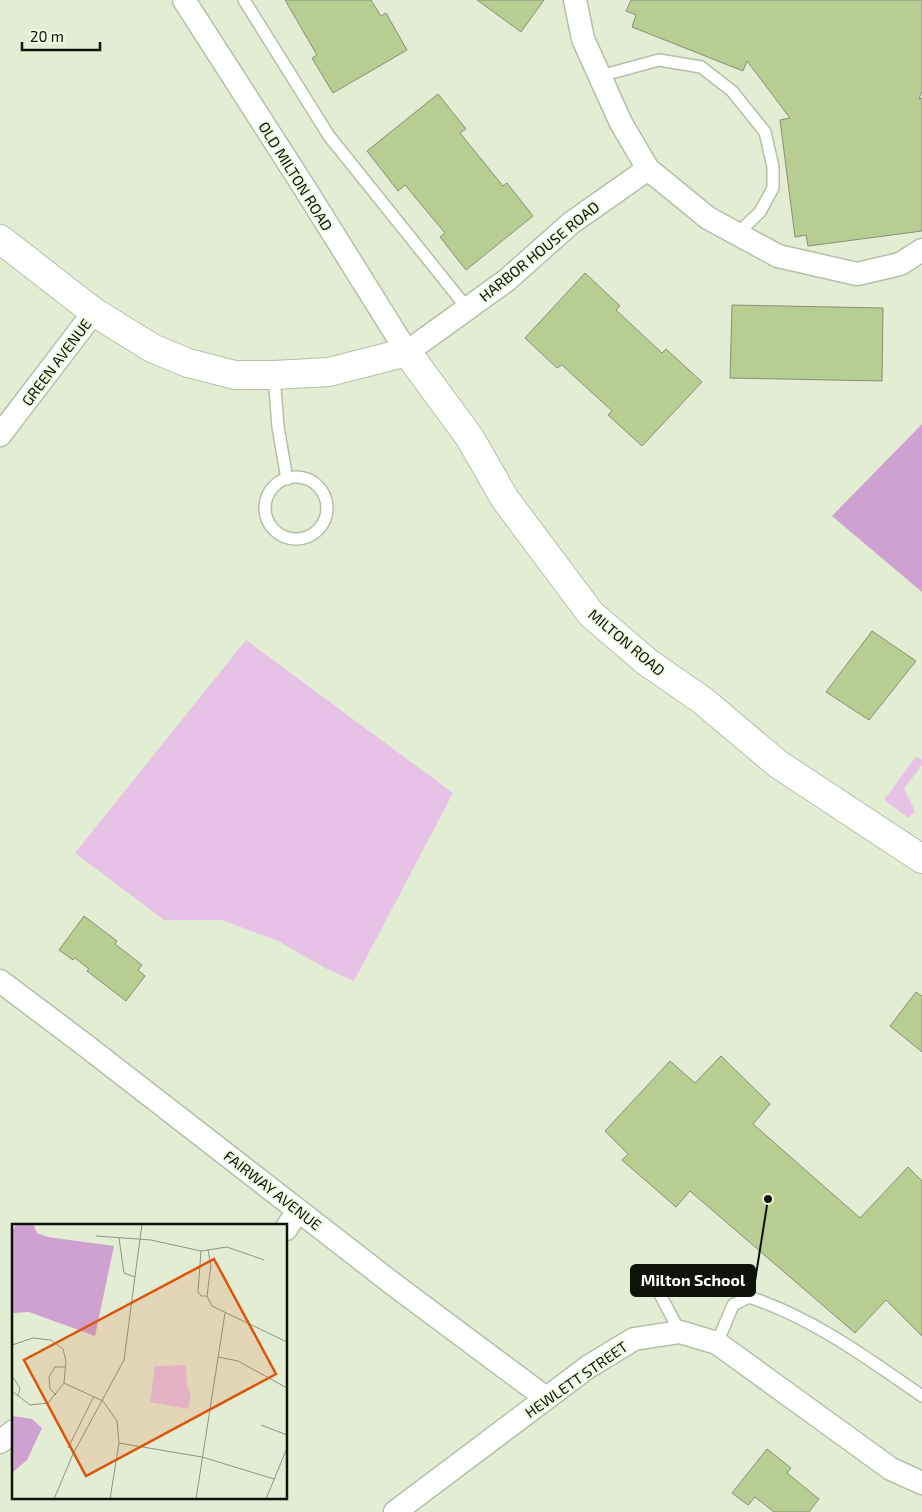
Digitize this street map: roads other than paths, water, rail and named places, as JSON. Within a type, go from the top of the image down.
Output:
[{"type":"street","name":"OLD MILTON ROAD","points":[[184,0],[304,186],[407,352]]},
{"type":"street","points":[[575,0],[583,39],[621,123],[648,169],[708,218],[778,256],[857,274],[900,264],[922,250]]},
{"type":"street","name":"HARBOR HOUSE ROAD","points":[[407,352],[507,280],[571,222],[648,169]]},
{"type":"street","points":[[0,239],[94,312],[152,348],[188,363],[235,375],[274,375],[329,372],[407,352]]},
{"type":"street","name":"GREEN AVENUE","points":[[0,435],[94,312]]},
{"type":"street","name":"MILTON ROAD","points":[[407,352],[470,438],[505,499],[591,614],[647,662],[702,700],[778,764],[922,859]]},
{"type":"street","name":"FAIRWAY AVENUE","points":[[0,981],[80,1040],[397,1287],[546,1398]]},
{"type":"street","points":[[288,1226],[298,1210]]},
{"type":"street","name":"HEWLETT STREET","points":[[395,1512],[588,1367],[634,1339],[680,1332],[717,1343],[890,1469],[922,1483]]},
{"type":"street","points":[[0,1442],[12,1433]]},
{"type":"lane","points":[[244,0],[329,136],[467,308]]},
{"type":"lane","points":[[600,76],[659,60],[701,67],[732,91],[765,132],[773,166],[773,188],[760,212],[737,234]]},
{"type":"lane","points":[[274,375],[278,427],[287,479]]},
{"type":"lane","points":[[297,477],[307,479],[316,484],[323,492],[327,502],[327,513],[324,523],[310,536],[300,539],[280,535],[268,520],[266,510],[269,495],[278,483],[287,479],[297,477]]},
{"type":"lane","points":[[649,1274],[680,1332]]},
{"type":"lane","points":[[717,1343],[734,1305],[749,1297],[771,1304],[831,1334],[922,1396]]},
{"type":"place","name":"Milton School","points":[[768,1199]]}]
